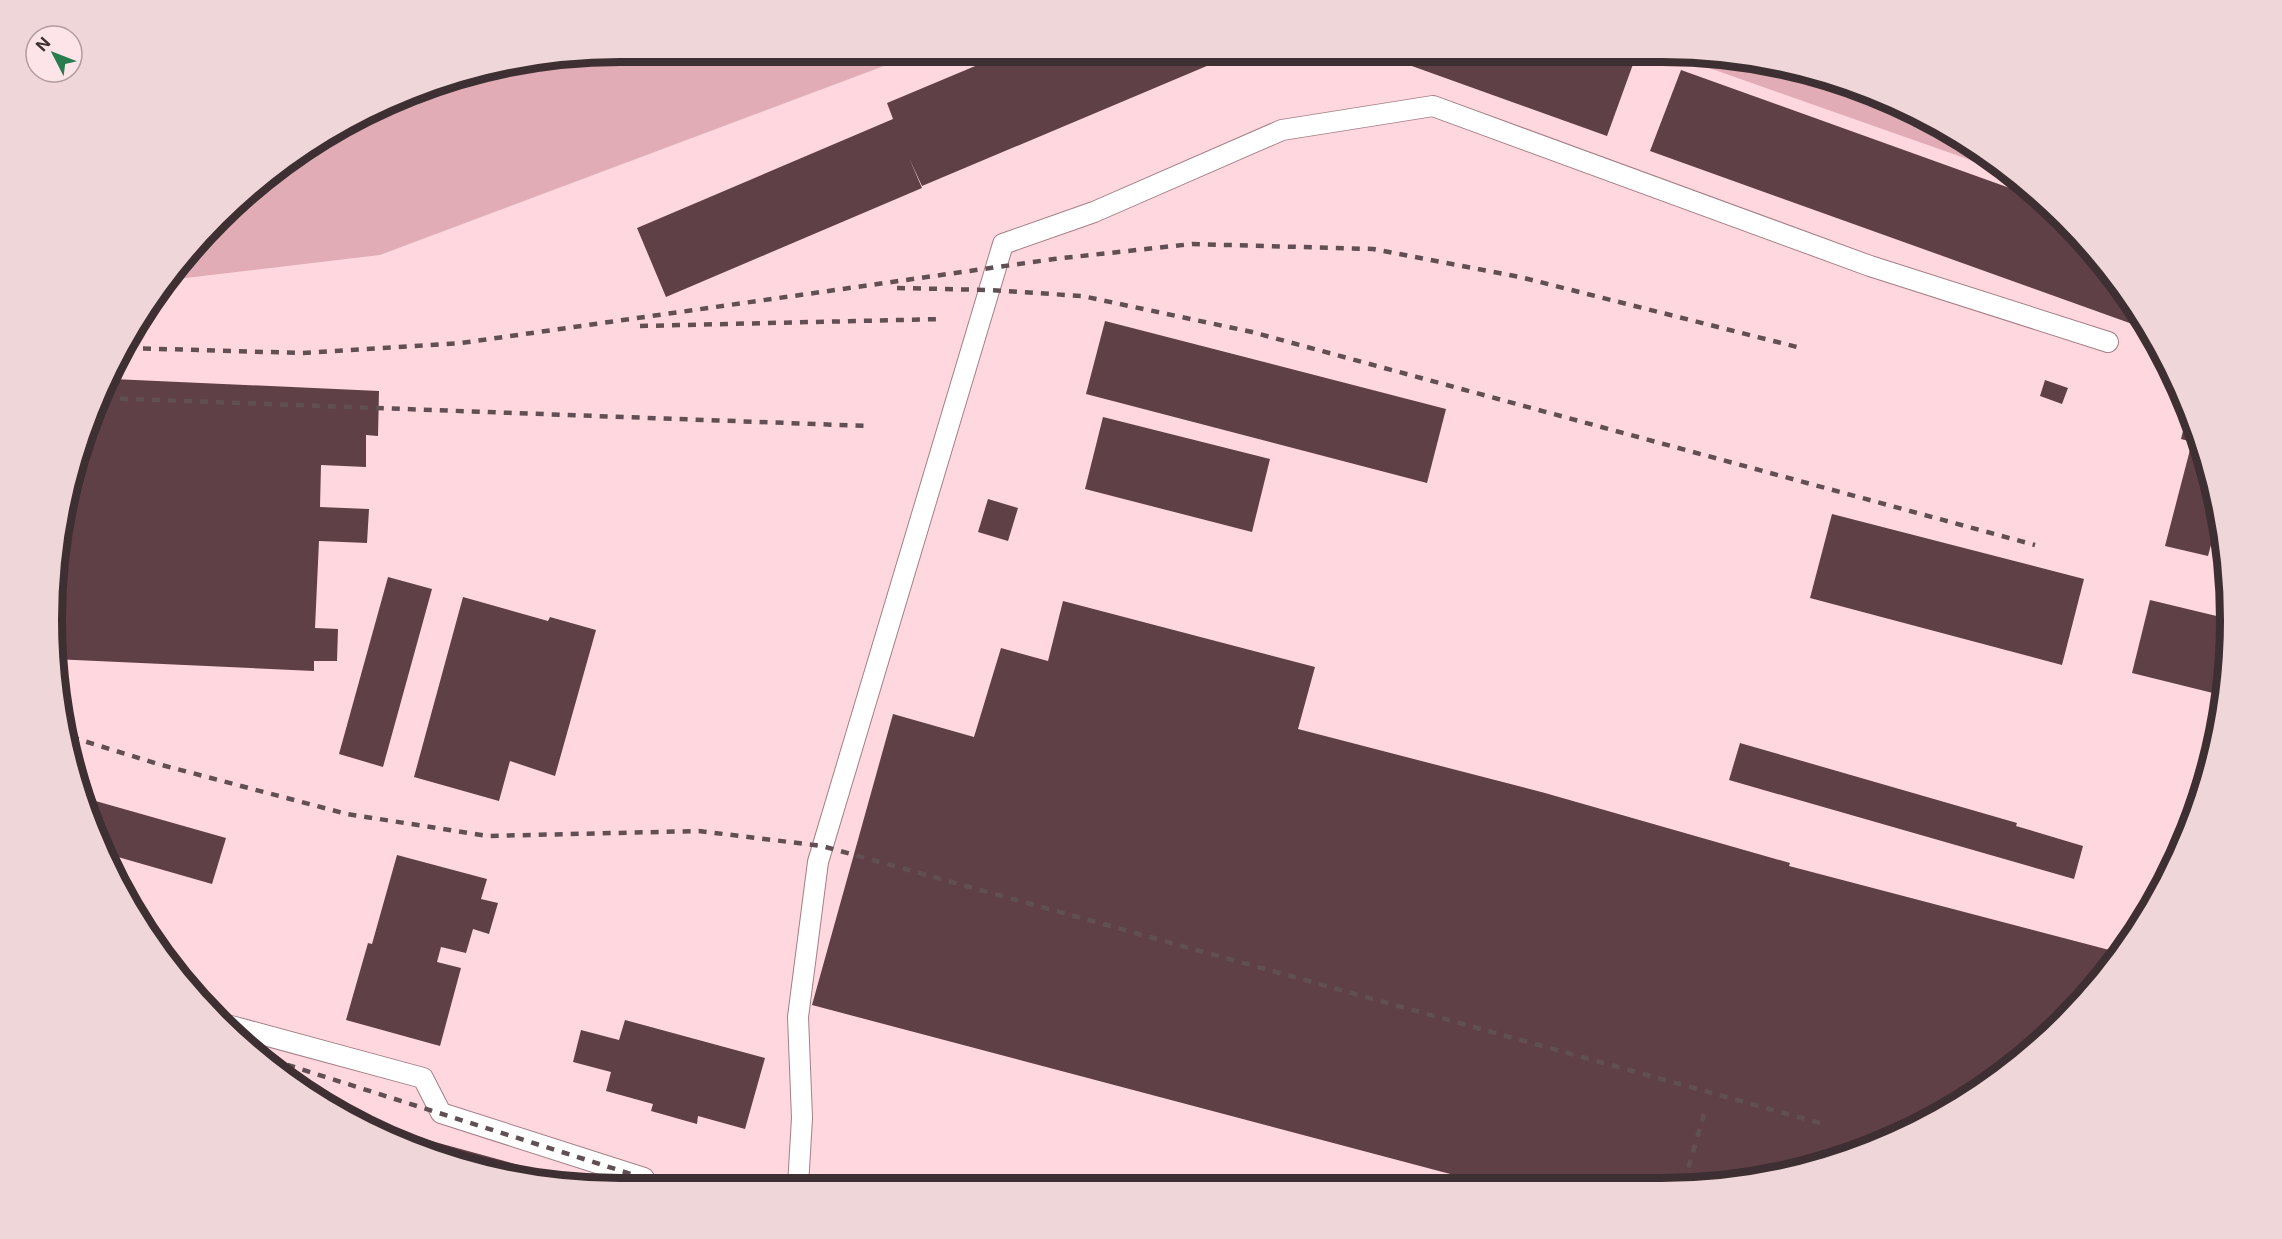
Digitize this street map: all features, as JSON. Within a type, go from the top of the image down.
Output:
[{"type":"lane","points":[[798,1178],[802,1118],[798,1017],[818,862],[1003,244],[1094,212],[1282,130],[1433,106],[1870,266],[2108,342]]},
{"type":"lane","points":[[241,1029],[423,1078],[441,1113],[644,1178]]},
{"type":"shaded area","points":[[895,62],[1707,64],[1975,158],[2030,200],[2057,225],[2105,280],[2126,309],[2163,373],[2191,440],[2210,511],[2216,547],[2220,620],[2216,692],[2210,728],[2191,799],[2163,866],[2126,930],[2082,987],[2030,1039],[1973,1083],[1909,1120],[1842,1148],[1771,1167],[1735,1173],[1662,1178],[620,1178],[547,1173],[511,1167],[440,1148],[373,1120],[309,1083],[252,1039],[225,1014],[177,959],[136,898],[104,833],[91,799],[72,728],[63,656],[63,583],[66,547],[72,511],[91,440],[104,406],[136,340],[177,280],[380,255]]},
{"type":"shaded area","points":[[895,62],[380,255],[178,279],[225,225],[280,177],[309,156],[373,119],[440,91],[511,72],[583,63]]},
{"type":"shaded area","points":[[1695,63],[1771,72],[1842,91],[1876,104],[1942,136],[1986,166]]},
{"type":"building","points":[[985,62],[1216,62],[922,186],[909,158],[922,188],[666,297],[637,228],[893,119],[887,103]]},
{"type":"building","points":[[1401,62],[1634,62],[1607,136]]},
{"type":"building","points":[[1681,70],[2020,192],[2057,225],[2082,252],[2105,280],[2136,325],[1650,151]]},
{"type":"building","points":[[1105,321],[1446,409],[1427,483],[1086,394]]},
{"type":"building","points":[[116,379],[379,391],[378,436],[366,435],[366,467],[321,465],[320,507],[369,509],[367,543],[319,541],[315,628],[338,629],[337,661],[314,661],[314,671],[63,659],[63,583],[72,511],[91,440]]},
{"type":"building","points":[[2045,380],[2068,388],[2062,404],[2040,396]]},
{"type":"building","points":[[1103,417],[1270,459],[1252,532],[1085,489]]},
{"type":"building","points":[[2185,424],[2192,442],[2181,439]]},
{"type":"building","points":[[2192,443],[2214,534],[2208,556],[2165,546]]},
{"type":"building","points":[[988,499],[1018,508],[1008,541],[978,532]]},
{"type":"building","points":[[1832,514],[2084,579],[2062,665],[1810,598]]},
{"type":"building","points":[[388,577],[432,589],[383,767],[339,754]]},
{"type":"building","points":[[463,597],[548,621],[550,617],[596,630],[555,776],[510,761],[499,801],[414,777]]},
{"type":"building","points":[[2150,600],[2220,617],[2216,694],[2132,673]]},
{"type":"building","points":[[1063,601],[1315,667],[1298,729],[1545,793],[1790,863],[1789,866],[2111,950],[2082,987],[2030,1039],[1973,1083],[1909,1120],[1842,1148],[1771,1167],[1735,1173],[1662,1178],[1465,1178],[812,1005],[893,714],[974,737],[1001,648],[1048,661]]},
{"type":"building","points":[[1740,743],[2017,823],[2016,826],[2083,846],[2074,879],[1729,780]]},
{"type":"building","points":[[91,800],[226,838],[212,884],[114,856]]},
{"type":"building","points":[[397,855],[487,879],[481,899],[498,903],[489,934],[473,929],[466,953],[441,947],[437,962],[461,968],[440,1046],[346,1020],[368,943],[372,944]]},
{"type":"building","points":[[625,1020],[765,1058],[745,1129],[698,1116],[697,1124],[651,1111],[653,1104],[606,1091],[611,1072],[573,1062],[581,1030],[619,1040]]},
{"type":"building","points":[[401,1133],[549,1173],[475,1158],[440,1148]]},
{"type":"railway","points":[[132,348],[302,353],[461,343],[1054,259],[1192,244],[1373,249],[1520,277],[1801,348]]},
{"type":"railway","points":[[897,288],[989,290],[1082,296],[1252,332],[2035,545]]},
{"type":"railway","points":[[640,326],[943,319]]},
{"type":"railway","points":[[108,398],[869,426]]},
{"type":"railway","points":[[75,738],[158,764],[347,814],[488,836],[699,831],[822,846],[1827,1125]]},
{"type":"railway","points":[[281,1063],[644,1178]]},
{"type":"railway","points":[[1686,1177],[1704,1114]]}]
